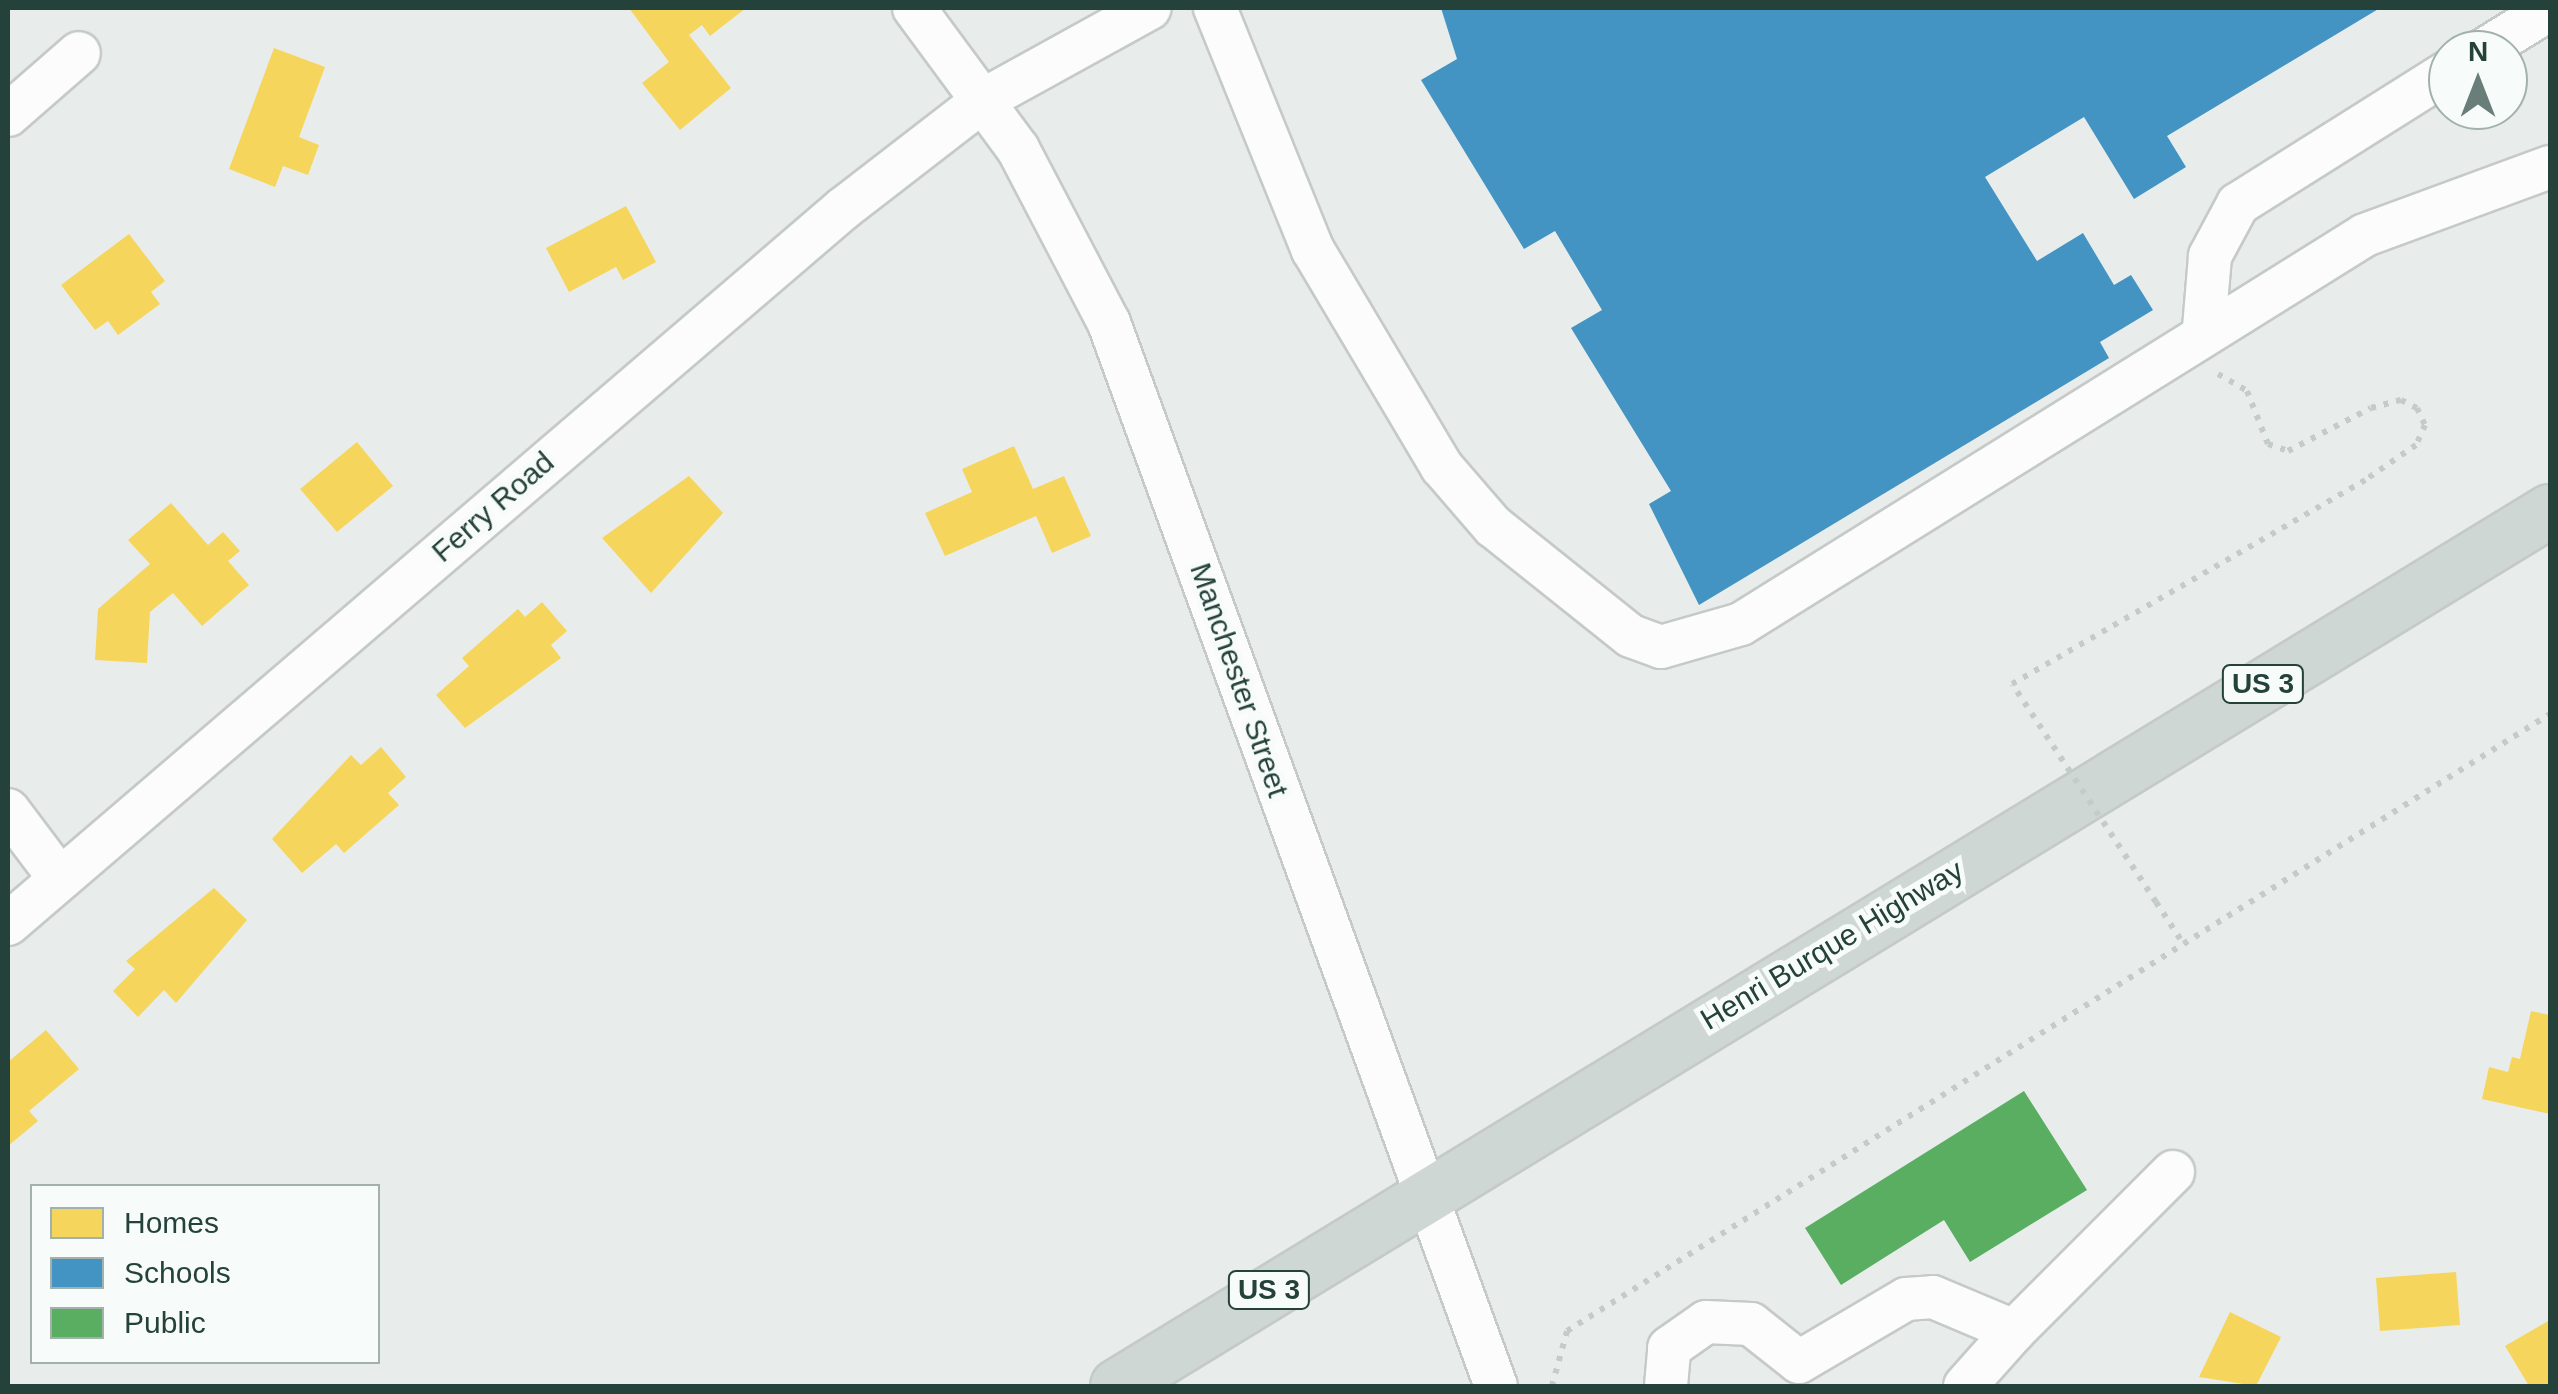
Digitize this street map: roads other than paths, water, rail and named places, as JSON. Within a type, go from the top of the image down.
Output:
[{"type":"main road","name":"Henri Burque Highway","points":[[1117,1386],[1420,1193],[2550,511]]},
{"type":"street","name":"Manchester Street","points":[[914,8],[985,99],[1059,219],[1156,438],[1420,1193],[1496,1386]]},
{"type":"street","name":"Ferry Road","points":[[8,924],[798,246],[985,99],[1150,8]]},
{"type":"street","points":[[1215,8],[1313,250],[1442,467],[1493,526],[1631,636],[1661,647],[1742,624],[2204,328],[2365,235],[2550,168]]},
{"type":"street","points":[[2516,30],[2550,9]]},
{"type":"street","points":[[8,115],[78,54]]},
{"type":"street","points":[[2204,328],[2210,256],[2238,204],[2428,85]]},
{"type":"street","points":[[8,810],[60,880]]},
{"type":"street","points":[[1964,1386],[2173,1172]]},
{"type":"street","points":[[1666,1386],[1669,1348],[1706,1322],[1751,1324],[1776,1335],[1802,1374],[1906,1300],[1933,1298],[2014,1331]]}]
